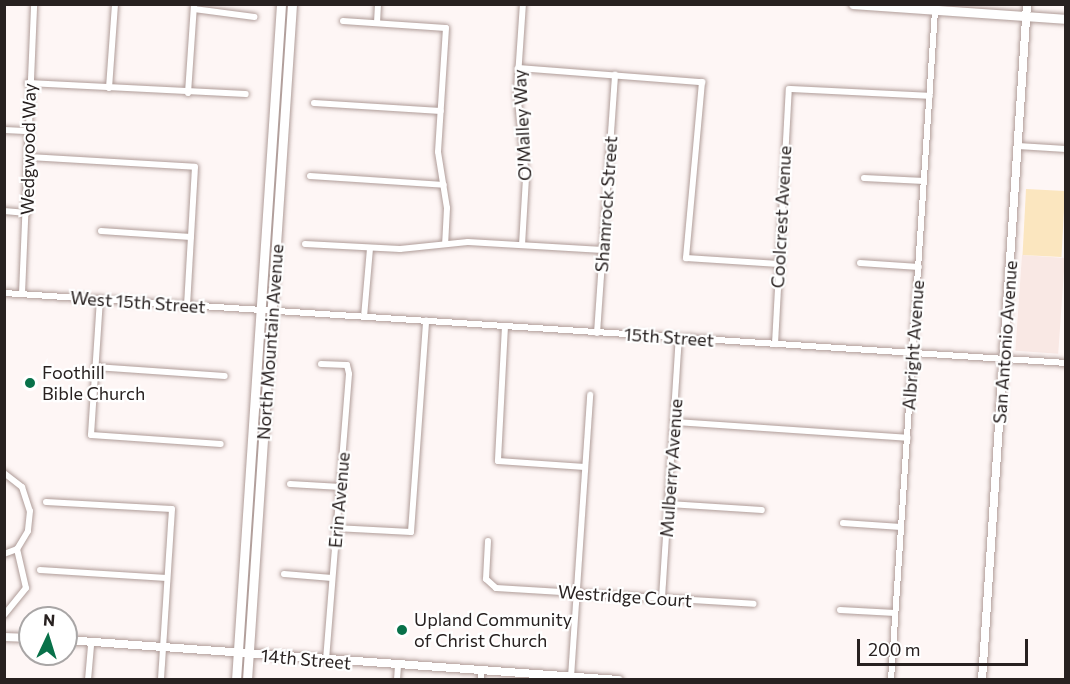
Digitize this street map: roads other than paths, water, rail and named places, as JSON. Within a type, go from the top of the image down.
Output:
[{"type":"main road","name":"North Mountain Avenue","points":[[236,680],[281,4]]},
{"type":"main road","name":"North Mountain Avenue","points":[[247,680],[292,4]]},
{"type":"main road","points":[[853,4],[1065,19]]},
{"type":"main road","name":"San Antonio Avenue","points":[[982,680],[1027,4]]},
{"type":"street","name":"Wedgwood Way","points":[[22,294],[29,157],[25,131],[34,4]]},
{"type":"street","points":[[109,88],[116,4]]},
{"type":"street","points":[[377,23],[378,4]]},
{"type":"street","name":"O'Malley Way","points":[[522,245],[526,177],[518,68],[523,4]]},
{"type":"street","points":[[188,93],[194,7],[254,17]]},
{"type":"street","name":"Albright Avenue","points":[[891,680],[935,10]]},
{"type":"street","points":[[343,21],[446,28],[439,163],[444,185],[446,242]]},
{"type":"street","points":[[518,68],[702,82],[686,258],[779,264]]},
{"type":"street","name":"Shamrock Street","points":[[597,333],[615,75]]},
{"type":"street","points":[[28,82],[188,93],[246,94]]},
{"type":"street","name":"Coolcrest Avenue","points":[[775,344],[789,90],[930,96]]},
{"type":"street","points":[[314,103],[441,111]]},
{"type":"street","points":[[4,130],[25,131]]},
{"type":"street","points":[[1018,146],[1065,149]]},
{"type":"street","points":[[29,157],[195,167],[187,304]]},
{"type":"street","points":[[310,176],[444,185]]},
{"type":"street","points":[[864,177],[924,181]]},
{"type":"street","points":[[4,211],[27,213]]},
{"type":"street","points":[[101,231],[191,237]]},
{"type":"street","points":[[305,244],[370,248],[446,242],[603,250]]},
{"type":"street","points":[[364,316],[370,248]]},
{"type":"street","points":[[860,263],[919,267]]},
{"type":"street","name":"West 15th Street","points":[[4,293],[272,311]]},
{"type":"street","points":[[100,299],[91,435],[221,444]]},
{"type":"street","name":"15th Street","points":[[272,311],[1065,363]]},
{"type":"street","points":[[335,528],[411,532],[426,321]]},
{"type":"street","points":[[505,326],[498,461],[585,467]]},
{"type":"street","name":"Mulberry Avenue","points":[[662,598],[680,338]]},
{"type":"street","name":"Erin Avenue","points":[[321,364],[347,365],[349,374],[326,661]]},
{"type":"street","points":[[95,367],[225,376]]},
{"type":"street","points":[[571,677],[590,395]]},
{"type":"street","points":[[675,422],[907,438]]},
{"type":"street","points":[[4,473],[29,501],[28,531],[17,549],[4,554]]},
{"type":"street","points":[[290,484],[341,487]]},
{"type":"street","points":[[46,502],[172,509],[161,680]]},
{"type":"street","points":[[669,504],[762,510]]},
{"type":"street","points":[[843,523],[901,527]]},
{"type":"street","name":"Westridge Court","points":[[488,541],[486,579],[496,588],[754,604]]},
{"type":"street","points":[[4,615],[26,588],[17,549]]},
{"type":"street","points":[[40,570],[167,578]]},
{"type":"street","points":[[284,574],[332,578]]},
{"type":"street","points":[[840,610],[895,613]]},
{"type":"street","name":"14th Street","points":[[78,641],[481,676],[619,680]]},
{"type":"street","points":[[88,680],[91,642]]},
{"type":"street","points":[[397,680],[398,667]]},
{"type":"place","name":"Foothill Bible Church","points":[[30,383]]},
{"type":"place","name":"Upland Community of Christ Church","points":[[402,630]]}]
